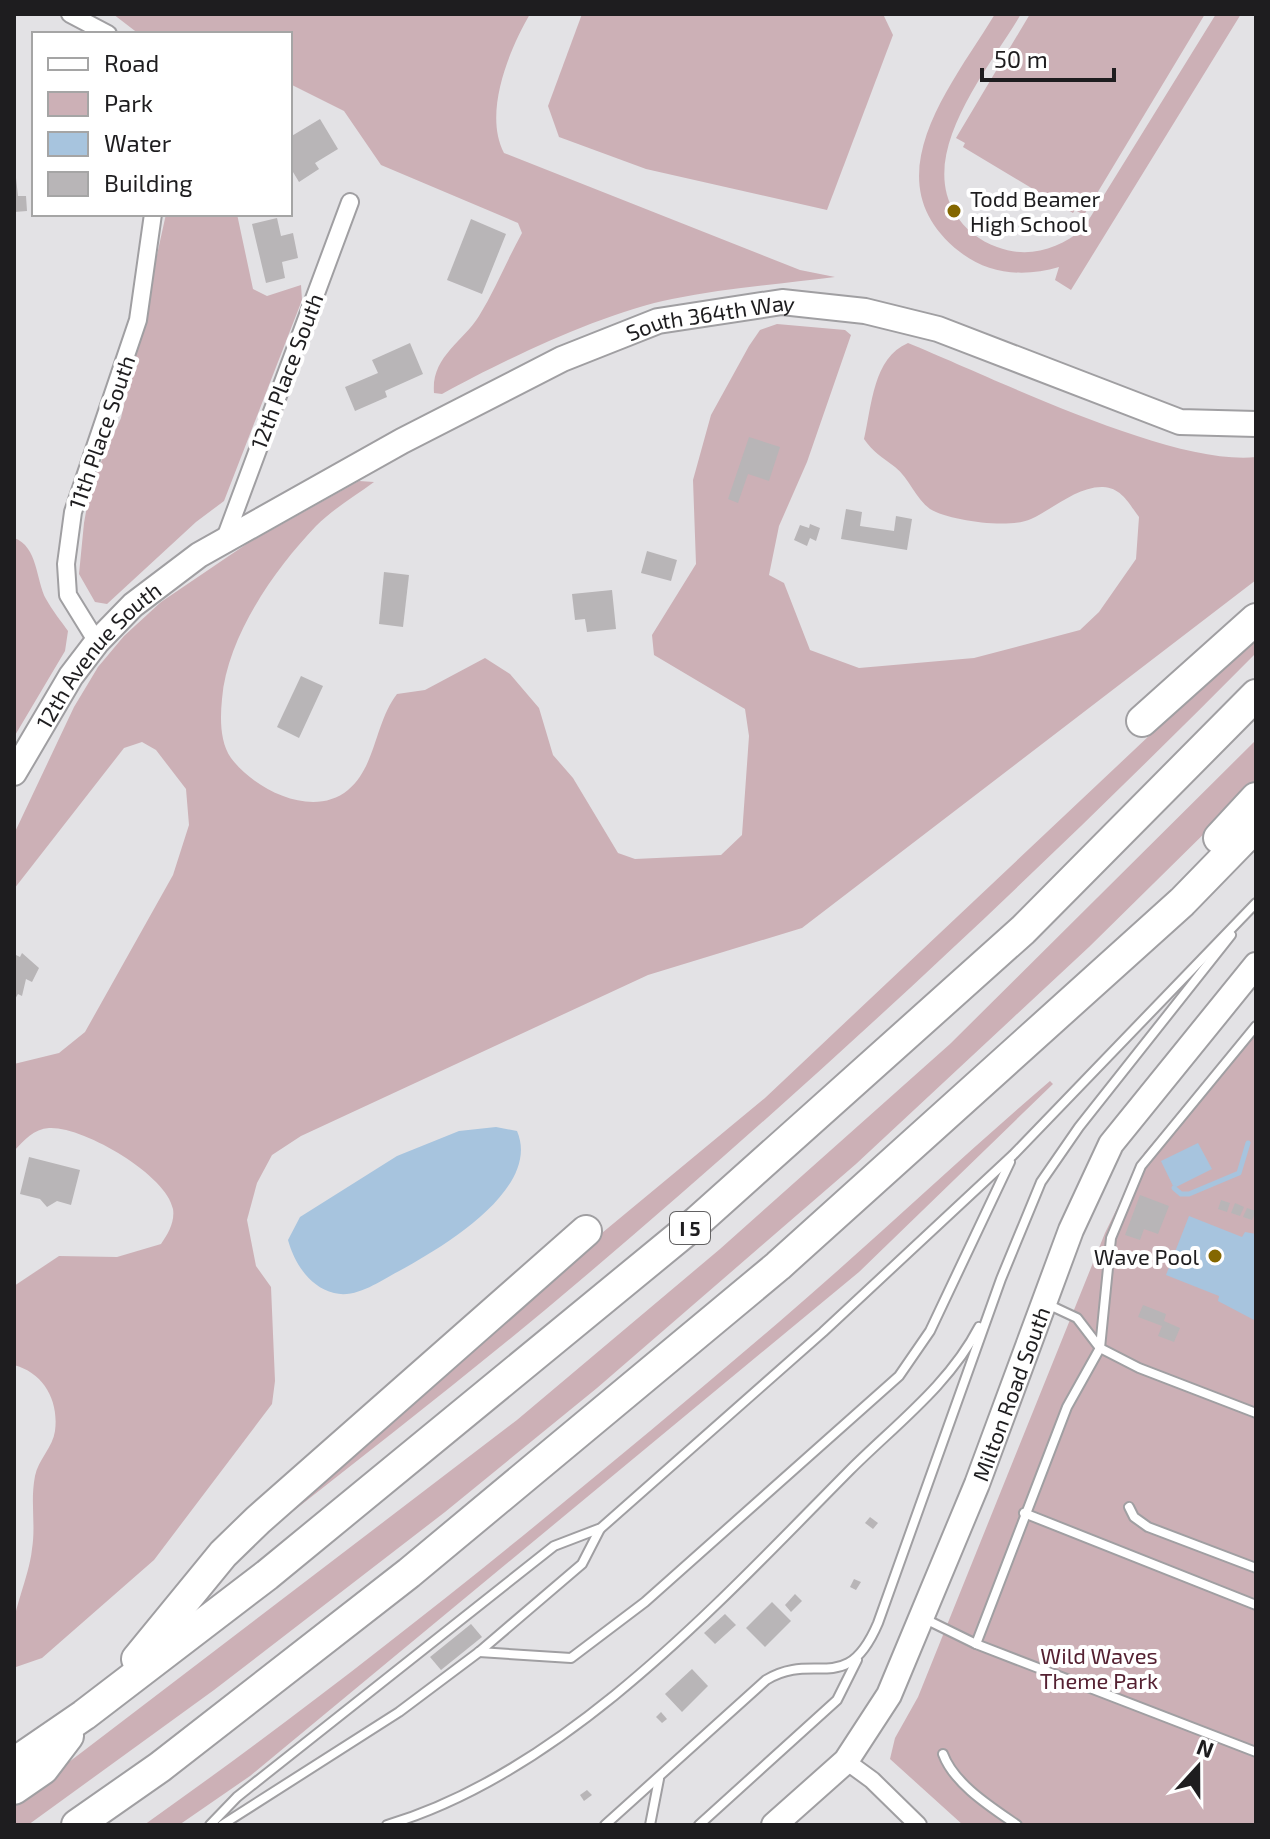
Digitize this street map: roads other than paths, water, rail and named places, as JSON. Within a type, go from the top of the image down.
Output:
[{"type":"highway","points":[[1142,721],[1256,619]]},
{"type":"highway","name":"I 5","points":[[14,1763],[84,1715],[267,1575],[698,1221],[1023,930],[1256,695]]},
{"type":"highway","points":[[1195,889],[1212,845],[1256,798]]},
{"type":"highway","points":[[77,1825],[160,1767],[409,1573],[778,1266],[1195,889],[1256,826]]},
{"type":"highway","points":[[107,1695],[232,1546],[586,1231]]},
{"type":"highway","name":"I 5","points":[[14,1789],[43,1769],[84,1715]]},
{"type":"street","points":[[70,14],[104,32]]},
{"type":"street","name":"12th Place South","points":[[224,541],[350,202]]},
{"type":"street","name":"11th Place South","points":[[97,642],[68,595],[65,582],[69,538],[80,487],[138,320],[153,216]]},
{"type":"street","name":"South 364th Way","points":[[199,555],[402,441],[562,359],[658,321],[782,302],[855,309],[926,325],[1180,422],[1256,424]]},
{"type":"street","name":"12th Avenue South","points":[[14,773],[58,696],[97,642],[133,605],[199,555]]},
{"type":"street","name":"Milton Road South","points":[[774,1825],[846,1761],[889,1695],[922,1618],[1071,1230],[1111,1144],[1256,965]]},
{"type":"street","points":[[846,1761],[872,1780],[918,1825]]},
{"type":"lane","points":[[210,1825],[237,1797],[554,1546],[601,1528],[823,1332],[1013,1155],[1256,903]]},
{"type":"lane","points":[[699,1825],[837,1700],[878,1623],[1001,1279],[1036,1193],[1061,1152],[1256,903]]},
{"type":"lane","points":[[976,1644],[1071,1397],[1100,1348],[1111,1238],[1141,1166],[1256,1026]]},
{"type":"lane","points":[[479,1652],[571,1658],[645,1602],[899,1376],[930,1331],[986,1205],[1013,1155]]},
{"type":"lane","points":[[387,1825],[413,1817],[503,1774],[605,1703],[902,1424],[974,1336],[1001,1279]]},
{"type":"lane","points":[[1044,1303],[1077,1318],[1100,1348],[1169,1381],[1256,1413]]},
{"type":"lane","points":[[1129,1507],[1134,1517],[1148,1527],[1256,1568]]},
{"type":"lane","points":[[1024,1513],[1256,1605]]},
{"type":"lane","points":[[222,1825],[399,1712],[479,1652],[582,1564],[601,1528]]},
{"type":"lane","points":[[922,1618],[976,1644],[1256,1752]]},
{"type":"lane","points":[[605,1825],[766,1680],[787,1671],[839,1668],[859,1656]]},
{"type":"lane","points":[[943,1754],[952,1770],[1017,1825]]},
{"type":"lane","points":[[650,1825],[659,1778]]},
{"type":"water","points":[[496,1127],[517,1131],[521,1153],[515,1174],[502,1195],[462,1232],[369,1288],[351,1293],[325,1290],[304,1272],[288,1240],[300,1217],[397,1156],[459,1131]]},
{"type":"water","points":[[1198,1143],[1212,1169],[1174,1188],[1161,1161]]},
{"type":"water","name":"Wave Pool","points":[[1189,1216],[1242,1237],[1245,1232],[1256,1234],[1256,1321],[1218,1301],[1219,1296],[1166,1275]]},
{"type":"waterway","points":[[1174,1188],[1181,1194],[1189,1194],[1239,1173],[1248,1143]]},
{"type":"place","name":"Todd Beamer High School","points":[[954,211]]},
{"type":"place","name":"Wave Pool","points":[[1215,1256]]},
{"type":"park label","name":"Wild Waves Theme Park","points":[[1099,1668]]}]
